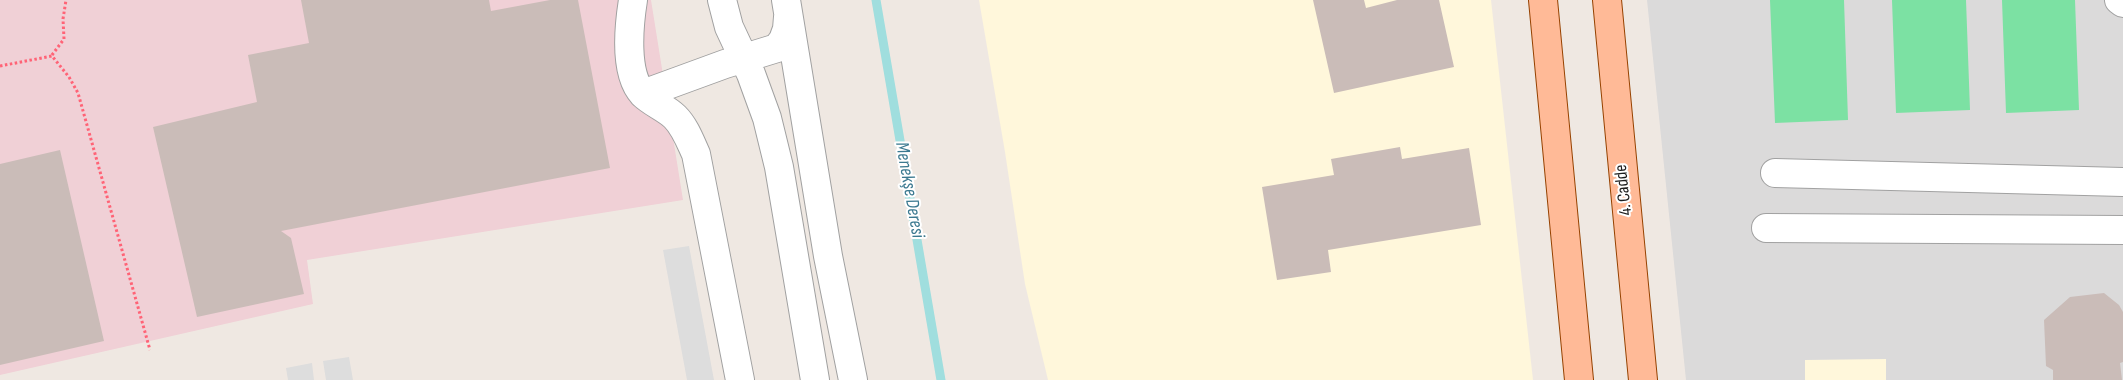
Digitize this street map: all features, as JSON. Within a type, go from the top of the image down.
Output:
[{"type":"main road","points":[[1542,0],[1579,380]]},
{"type":"main road","name":"4. Cadde","points":[[1606,0],[1643,380]]},
{"type":"street","points":[[722,0],[729,27],[744,58],[767,118],[779,167],[815,380]]},
{"type":"street","points":[[2119,0],[2123,4]]},
{"type":"street","points":[[636,1],[628,34],[635,83],[643,94],[674,116],[686,132],[696,154],[740,380]]},
{"type":"street","points":[[643,94],[776,48],[783,40],[787,29],[787,8]]},
{"type":"street","points":[[787,8],[828,256],[853,380]]},
{"type":"street","points":[[1775,173],[2123,182]]},
{"type":"street","points":[[1766,228],[2123,230]]},
{"type":"path","points":[[0,66],[52,56],[64,39],[63,19],[66,0]]},
{"type":"path","points":[[52,56],[69,77],[78,93],[150,350]]},
{"type":"shaded area","points":[[0,0],[651,0],[683,200],[307,260],[313,304],[0,375]]},
{"type":"shaded area","points":[[979,0],[1491,0],[1533,380],[1048,380],[1025,284]]},
{"type":"shaded area","points":[[1647,0],[2123,0],[2123,380],[1686,380]]},
{"type":"shaded area","points":[[689,246],[714,380],[687,380],[663,250]]},
{"type":"shaded area","points":[[349,357],[353,380],[326,380],[323,361]]},
{"type":"shaded area","points":[[1886,359],[1886,380],[1805,380],[1805,360]]},
{"type":"shaded area","points":[[312,363],[314,380],[288,380],[286,368]]},
{"type":"green space","points":[[1770,0],[1844,0],[1848,120],[1775,123]]},
{"type":"green space","points":[[1892,0],[1966,0],[1970,110],[1896,113]]},
{"type":"green space","points":[[2002,0],[2075,0],[2079,110],[2006,113]]},
{"type":"building","points":[[301,0],[489,0],[491,11],[550,0],[578,0],[610,168],[281,231],[291,238],[304,294],[197,317],[153,127],[257,102],[248,55],[309,43]]},
{"type":"building","points":[[1313,0],[1364,0],[1366,8],[1397,0],[1439,0],[1454,67],[1334,93]]},
{"type":"building","points":[[1400,147],[1402,159],[1469,148],[1481,225],[1328,250],[1331,272],[1277,280],[1262,187],[1334,175],[1331,159]]},
{"type":"building","points":[[60,150],[104,341],[0,365],[0,164]]},
{"type":"building","points":[[2104,293],[2119,305],[2123,312],[2123,362],[2120,363],[2122,380],[2053,380],[2053,370],[2046,366],[2044,320],[2070,297]]},
{"type":"waterway","name":"Menekşe Deresi","points":[[876,0],[941,380]]}]
